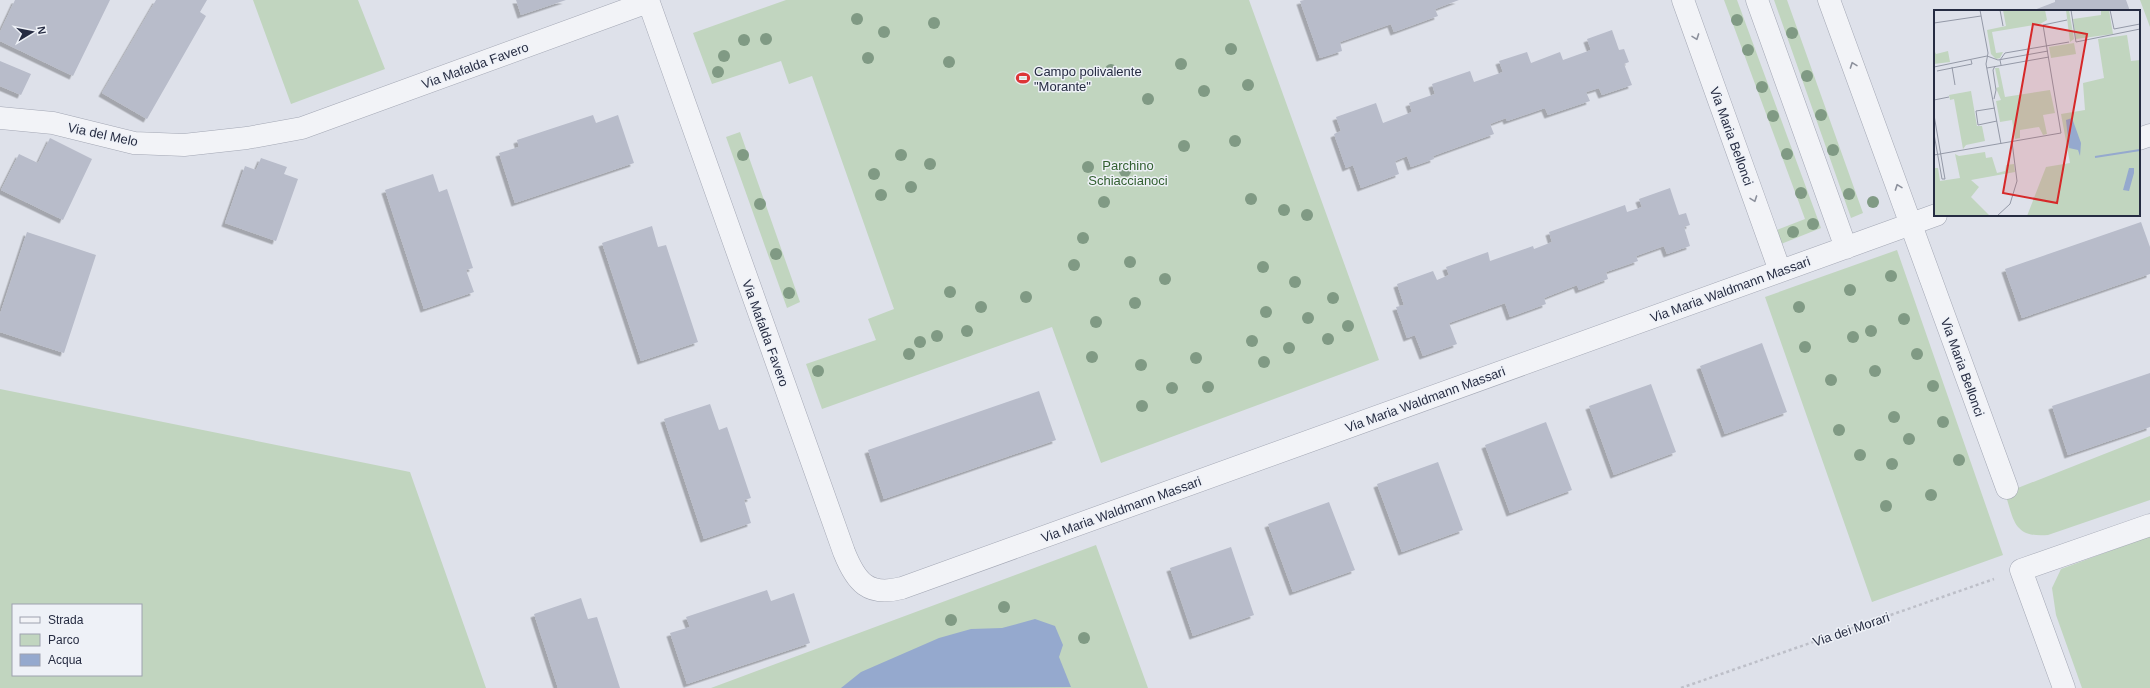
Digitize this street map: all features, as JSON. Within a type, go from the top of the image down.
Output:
[{"type":"street","name":"Via Maria Bellonci","points":[[1683,0],[1780,271]]},
{"type":"street","points":[[1757,0],[1846,248]]},
{"type":"street","name":"Via Maria Bellonci","points":[[1829,0],[2007,488]]},
{"type":"street","name":"Via Mafalda Favero","points":[[302,128],[648,1],[850,568],[861,583],[877,590],[886,591],[902,588],[940,574]]},
{"type":"street","name":"Via del Melo","points":[[0,118],[53,123],[134,143],[184,145],[247,138],[302,128]]},
{"type":"street","points":[[2140,140],[2150,136]]},
{"type":"street","points":[[1911,224],[1934,216]]},
{"type":"street","name":"Via Maria Waldmann Massari","points":[[940,574],[1911,224]]},
{"type":"street","points":[[2064,688],[2021,570],[2150,525]]},
{"type":"path","name":"Via dei Morari","points":[[1681,688],[2021,570]]},
{"type":"green space","points":[[253,0],[358,0],[385,69],[291,104]]},
{"type":"green space","name":"Parchino Schiaccianoci","points":[[786,0],[1249,0],[1379,360],[1101,463],[1052,327],[822,409],[806,364],[876,340],[868,319],[894,309],[812,76],[789,84],[781,61],[712,84],[693,33]]},
{"type":"green space","points":[[1724,0],[1737,0],[1821,228],[1781,244],[1777,230],[1805,219]]},
{"type":"green space","points":[[1774,0],[1787,0],[1863,213],[1851,218]]},
{"type":"green space","points":[[2140,0],[2150,0],[2150,27]]},
{"type":"green space","points":[[740,132],[800,302],[787,308],[726,137]]},
{"type":"green space","points":[[1897,250],[2003,555],[1872,602],[1765,297]]},
{"type":"green space","points":[[0,389],[410,472],[486,688],[0,688]]},
{"type":"green space","points":[[2150,436],[2150,500],[2048,535],[2028,534],[2021,530],[2013,519],[2005,493]]},
{"type":"green space","points":[[2150,536],[2150,688],[2082,688],[2056,615],[2052,588],[2061,569]]},
{"type":"green space","points":[[1096,545],[1148,688],[711,688]]},
{"type":"water","points":[[1035,619],[1055,626],[1063,645],[1059,657],[1071,687],[841,688],[861,672],[939,638],[971,629],[1002,628]]},
{"type":"building","points":[[15,0],[110,0],[73,76],[0,41],[0,32]]},
{"type":"building","points":[[156,0],[207,0],[200,12],[206,16],[147,119],[102,93]]},
{"type":"building","points":[[516,0],[566,0],[521,15]]},
{"type":"building","points":[[1459,0],[1435,9],[1438,16],[1394,32],[1391,24],[1340,42],[1342,51],[1320,58],[1300,1]]},
{"type":"building","points":[[2055,0],[2126,0],[2130,10],[2034,10],[2055,2]]},
{"type":"building","points":[[1612,30],[1619,50],[1624,49],[1629,62],[1624,64],[1632,85],[1602,95],[1599,88],[1586,92],[1590,101],[1548,115],[1545,108],[1507,121],[1506,118],[1490,124],[1494,134],[1433,156],[1434,159],[1411,167],[1407,156],[1395,161],[1399,174],[1361,188],[1353,165],[1346,168],[1334,134],[1341,131],[1336,117],[1376,103],[1383,123],[1412,112],[1409,103],[1435,94],[1432,84],[1470,71],[1474,82],[1503,72],[1499,61],[1527,52],[1531,63],[1560,52],[1563,60],[1591,50],[1587,39]]},
{"type":"building","points":[[0,61],[31,74],[21,95],[0,86]]},
{"type":"building","points":[[593,115],[596,123],[618,115],[634,163],[515,203],[499,153],[519,147],[517,140]]},
{"type":"building","points":[[50,138],[92,159],[63,220],[1,190],[19,154],[38,163]]},
{"type":"building","points":[[261,158],[287,167],[284,174],[298,179],[276,241],[225,223],[245,166],[256,170]]},
{"type":"building","points":[[433,174],[439,192],[447,189],[473,268],[466,270],[474,292],[424,309],[385,190]]},
{"type":"building","points":[[1670,188],[1679,215],[1686,213],[1690,225],[1684,227],[1690,246],[1667,254],[1664,246],[1636,256],[1638,261],[1606,272],[1608,279],[1579,290],[1577,285],[1544,298],[1546,304],[1510,317],[1505,303],[1449,323],[1457,344],[1423,356],[1415,335],[1407,338],[1396,307],[1404,305],[1397,284],[1433,271],[1437,280],[1449,275],[1446,267],[1488,252],[1490,261],[1533,246],[1534,249],[1552,242],[1549,232],[1625,205],[1627,212],[1642,207],[1639,199]]},
{"type":"building","points":[[2141,222],[2150,247],[2150,274],[2022,318],[2005,269]]},
{"type":"building","points":[[652,226],[658,247],[666,245],[698,342],[641,361],[602,243]]},
{"type":"building","points":[[27,232],[96,255],[64,353],[0,332],[0,314]]},
{"type":"building","points":[[1762,343],[1787,412],[1725,434],[1700,366]]},
{"type":"building","points":[[2150,373],[2150,427],[2068,455],[2052,406]]},
{"type":"building","points":[[1651,384],[1676,452],[1614,475],[1589,406]]},
{"type":"building","points":[[1039,391],[1056,440],[884,499],[868,450]]},
{"type":"building","points":[[710,404],[719,430],[727,427],[751,498],[744,500],[751,523],[704,539],[664,419]]},
{"type":"building","points":[[1546,422],[1572,490],[1510,513],[1485,445]]},
{"type":"building","points":[[1438,462],[1463,530],[1402,552],[1377,484]]},
{"type":"building","points":[[1329,502],[1355,570],[1293,592],[1268,524]]},
{"type":"building","points":[[1231,547],[1254,615],[1193,636],[1170,568]]},
{"type":"building","points":[[767,590],[771,601],[794,593],[810,643],[687,684],[670,633],[690,627],[686,617]]},
{"type":"building","points":[[581,598],[588,619],[597,617],[620,688],[558,688],[534,614]]},
{"type":"place","name":"Campo polivalente \"Morante\"","points":[[1023,78]]}]
